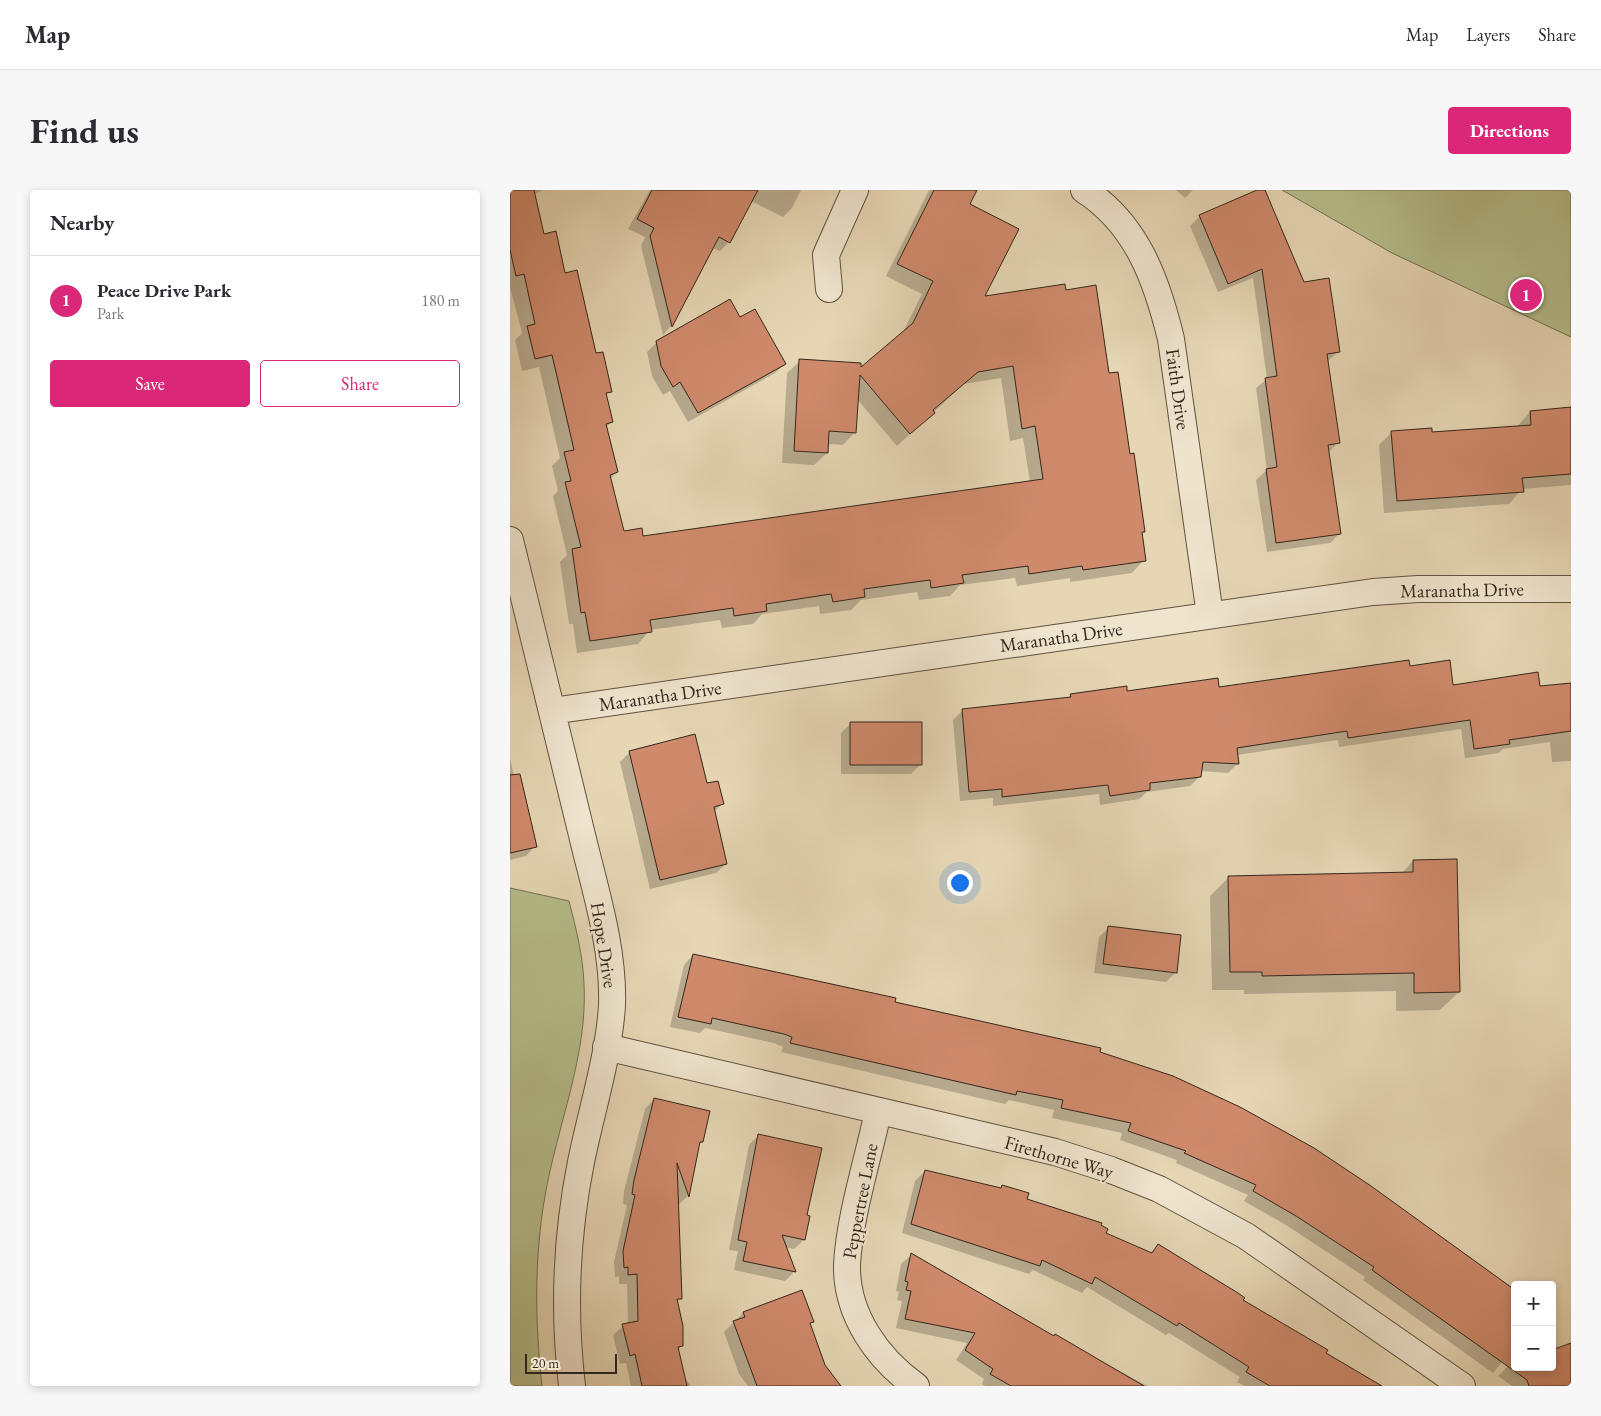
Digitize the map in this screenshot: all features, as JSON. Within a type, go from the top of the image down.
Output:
[{"type":"street","points":[[829,289],[826,255],[855,190]]},
{"type":"street","name":"Faith Drive","points":[[1084,190],[1115,214],[1132,237],[1145,258],[1164,308],[1171,339],[1210,615]]},
{"type":"street","name":"Hope Drive","points":[[510,540],[610,964],[612,1007],[606,1047],[581,1163],[568,1248],[566,1315],[572,1386]]},
{"type":"street","name":"Maranatha Drive","points":[[552,712],[1373,592],[1418,589],[1571,589]]},
{"type":"street","name":"Firethorne Way","points":[[606,1047],[1055,1152],[1112,1170],[1158,1189],[1246,1236],[1462,1386]]},
{"type":"street","name":"Peppertree Lane","points":[[878,1112],[851,1239],[847,1265],[849,1286],[857,1313],[879,1355],[898,1373],[916,1386]]},
{"type":"green space","points":[[1282,190],[1571,190],[1571,337],[1392,253]]},
{"type":"green space","points":[[510,888],[569,901],[579,942],[584,984],[584,1011],[577,1064],[550,1170],[541,1220],[537,1267],[537,1315],[542,1386],[510,1386]]},
{"type":"building","points":[[510,190],[534,190],[544,234],[556,231],[565,273],[577,270],[596,353],[603,352],[612,392],[606,393],[613,422],[606,424],[618,472],[610,475],[624,531],[642,528],[643,536],[1043,479],[1035,426],[1022,429],[1013,366],[978,372],[933,410],[935,413],[910,434],[860,375],[856,433],[829,431],[828,453],[794,451],[799,359],[861,363],[861,367],[913,323],[933,281],[897,264],[934,190],[977,190],[970,204],[1019,229],[985,296],[1065,284],[1066,290],[1096,285],[1109,373],[1118,372],[1130,454],[1134,453],[1145,532],[1142,532],[1146,561],[1083,570],[1082,566],[1029,574],[1028,566],[962,575],[964,583],[931,588],[930,580],[864,589],[865,597],[833,602],[831,594],[766,604],[767,611],[734,616],[733,608],[650,620],[652,632],[590,641],[585,612],[581,613],[572,549],[581,547],[565,482],[571,481],[564,452],[574,450],[552,355],[535,359],[527,326],[535,324],[524,274],[516,276],[510,250]]},
{"type":"building","points":[[652,190],[758,190],[730,243],[719,237],[672,327],[650,236],[654,228],[637,219]]},
{"type":"building","points":[[1257,190],[1265,190],[1304,282],[1329,278],[1340,352],[1327,354],[1340,443],[1328,445],[1341,534],[1276,543],[1266,469],[1277,467],[1265,378],[1277,376],[1262,269],[1228,284],[1199,215]]},
{"type":"building","points":[[730,299],[740,317],[755,309],[786,364],[698,413],[680,382],[673,387],[661,366],[656,341]]},
{"type":"building","points":[[1571,407],[1571,474],[1522,478],[1524,492],[1397,501],[1391,431],[1432,428],[1432,432],[1531,425],[1530,411]]},
{"type":"building","points":[[1409,660],[1410,666],[1450,660],[1453,685],[1538,672],[1540,686],[1571,683],[1571,731],[1509,740],[1510,744],[1474,749],[1470,720],[1348,738],[1347,731],[1237,748],[1239,764],[1203,762],[1201,777],[1150,783],[1150,790],[1110,796],[1108,785],[1002,797],[1002,789],[969,792],[962,709],[1071,697],[1070,694],[1127,686],[1127,691],[1218,678],[1219,687]]},
{"type":"building","points":[[850,722],[922,722],[922,765],[850,765]]},
{"type":"building","points":[[695,734],[707,783],[718,781],[724,804],[714,807],[727,864],[660,880],[629,751]]},
{"type":"building","points":[[520,774],[537,847],[510,853],[510,775]]},
{"type":"building","points":[[1457,859],[1460,992],[1414,993],[1414,973],[1262,976],[1262,972],[1230,972],[1228,876],[1413,872],[1413,860]]},
{"type":"building","points":[[1108,926],[1181,935],[1177,973],[1103,964]]},
{"type":"building","points":[[693,954],[896,998],[895,1002],[1101,1048],[1100,1052],[1173,1076],[1240,1107],[1314,1148],[1371,1186],[1511,1287],[1511,1369],[1372,1270],[1374,1267],[1296,1216],[1253,1191],[1256,1185],[1184,1153],[1186,1151],[1128,1131],[1131,1123],[1061,1108],[1063,1100],[1017,1091],[1016,1095],[790,1043],[792,1037],[784,1034],[712,1018],[711,1024],[678,1017]]},
{"type":"building","points":[[654,1098],[710,1111],[703,1142],[700,1142],[689,1197],[677,1163],[682,1299],[677,1299],[683,1326],[683,1346],[678,1347],[687,1386],[642,1386],[635,1354],[630,1356],[622,1324],[638,1321],[637,1274],[628,1275],[628,1267],[624,1268],[623,1251],[635,1195],[632,1194],[634,1180]]},
{"type":"building","points":[[758,1134],[822,1148],[807,1215],[810,1216],[805,1240],[782,1235],[796,1272],[743,1261],[747,1242],[738,1240]]},
{"type":"building","points":[[925,1170],[1001,1188],[1002,1185],[1029,1193],[1027,1199],[1102,1223],[1101,1225],[1108,1229],[1106,1233],[1152,1253],[1158,1244],[1238,1293],[1245,1298],[1243,1300],[1328,1350],[1326,1353],[1382,1386],[1270,1386],[1246,1372],[1249,1367],[1179,1323],[1177,1326],[1095,1277],[1092,1284],[1042,1260],[1040,1266],[911,1224]]},
{"type":"building","points":[[911,1253],[1144,1386],[1011,1386],[990,1374],[993,1369],[965,1350],[975,1333],[905,1319],[911,1291],[906,1290],[908,1282],[905,1281]]},
{"type":"building","points":[[802,1290],[814,1322],[810,1323],[825,1365],[841,1386],[757,1386],[733,1321],[745,1317],[743,1312]]},
{"type":"building","points":[[1571,1343],[1571,1386],[1529,1386],[1527,1380],[1514,1371],[1556,1371],[1556,1349]]},
{"type":"place","name":"Peace Drive Park","points":[[1526,295]]}]
